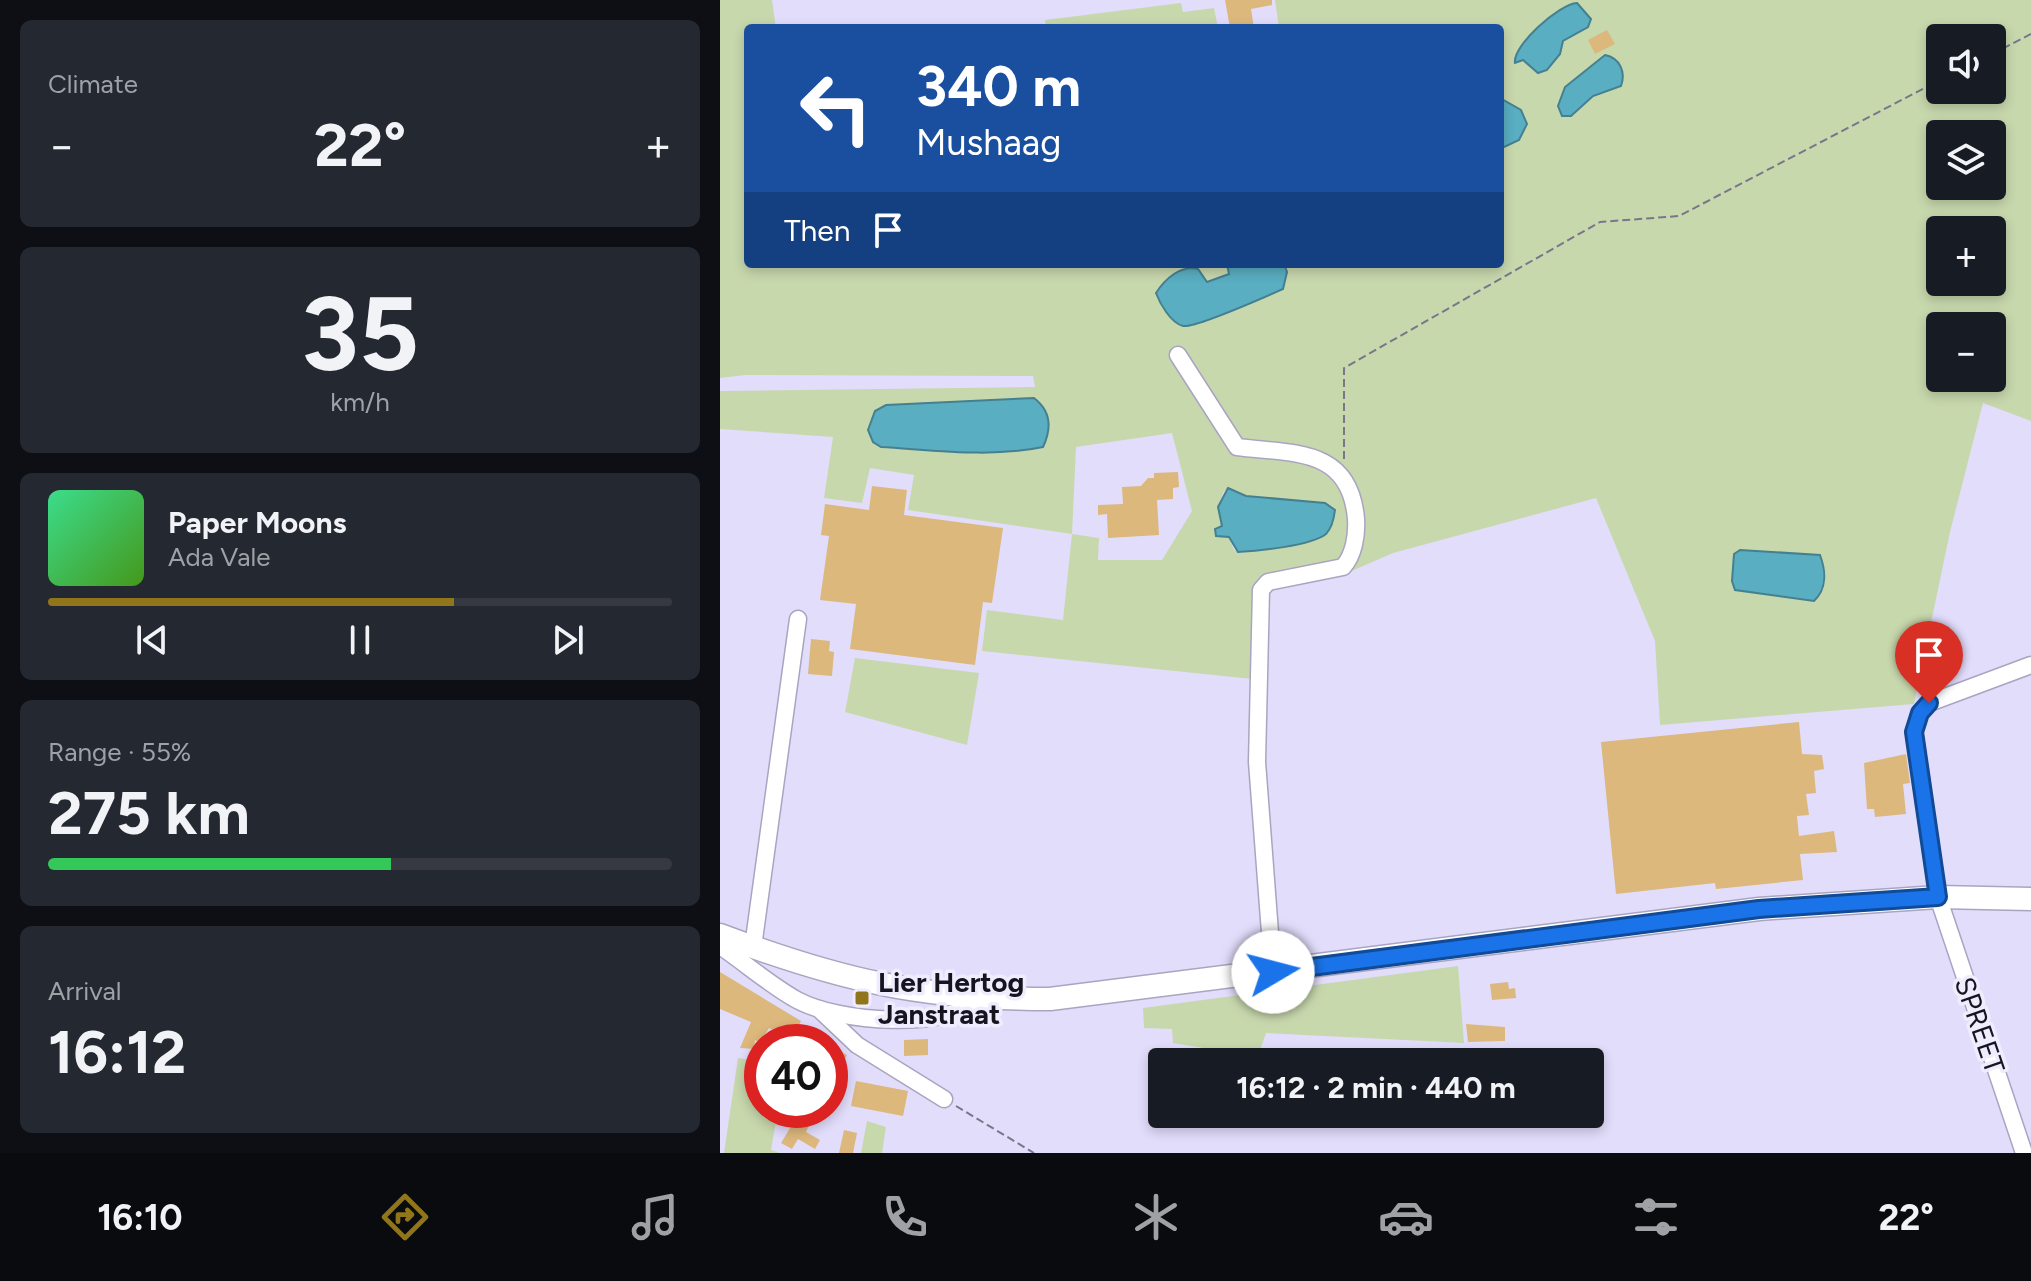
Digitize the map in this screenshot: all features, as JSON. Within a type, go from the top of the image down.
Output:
[{"type":"street","points":[[1178,355],[1237,447],[1325,461],[1349,484],[1356,523],[1349,561],[1332,571],[1268,582],[1261,590],[1257,762],[1273,972]]},
{"type":"street","points":[[753,947],[798,619]]},
{"type":"street","name":"SPREET","points":[[2024,1153],[1938,897],[1914,732],[1920,713],[1939,699],[2031,665]]},
{"type":"street","points":[[720,935],[854,980],[928,994],[984,999],[1085,996],[1759,909],[1938,897],[2031,899]]},
{"type":"street","points":[[720,946],[797,1000],[819,1009],[888,1020],[931,1017],[976,1005],[984,999]]},
{"type":"street","points":[[819,1009],[857,1045],[944,1099]]},
{"type":"path","points":[[2006,47],[2031,34]]},
{"type":"path","points":[[1344,477],[1344,368],[1600,222],[1679,216],[1926,87]]},
{"type":"path","points":[[944,1099],[1034,1153]]},
{"type":"green space","points":[[720,0],[772,0],[775,24],[744,24],[744,268],[1504,268],[1504,24],[1278,24],[1275,0],[2031,0],[2031,421],[1983,403],[1950,532],[1914,704],[1660,725],[1655,641],[1596,498],[1393,553],[1347,573],[1272,584],[1265,591],[1262,680],[982,651],[987,610],[1063,620],[1072,534],[908,510],[914,475],[870,468],[862,503],[824,498],[833,437],[720,429],[720,391],[1035,387],[1033,376],[745,375],[720,378]],"holes":[[[1034,398],[1047,414],[1043,447],[1021,450],[977,448],[870,420],[886,405]],[[1172,433],[1192,511],[1162,560],[1098,560],[1099,538],[1072,534],[1076,447]],[[1235,490],[1246,496],[1325,503],[1333,507],[1334,517],[1327,533],[1242,553],[1234,550],[1229,538],[1215,529],[1222,526],[1218,506],[1224,491]]]},
{"type":"green space","points":[[1181,3],[1183,12],[1214,8],[1217,24],[1046,24],[1045,20]]},
{"type":"green space","points":[[855,658],[979,673],[967,745],[845,712]]},
{"type":"green space","points":[[1458,966],[1464,1043],[1266,1033],[1261,1048],[1204,1048],[1173,1043],[1172,1029],[1144,1028],[1143,1008]]},
{"type":"green space","points":[[738,1058],[744,1059],[744,1128],[775,1128],[771,1150],[780,1153],[724,1153]]},
{"type":"green space","points":[[867,1121],[886,1127],[882,1153],[861,1153]]},
{"type":"water","points":[[1577,3],[1591,19],[1588,27],[1563,41],[1560,54],[1547,70],[1538,73],[1523,60],[1515,63],[1521,47],[1538,27],[1559,10]]},
{"type":"water","points":[[1605,55],[1615,59],[1620,66],[1623,76],[1621,86],[1593,96],[1571,116],[1562,116],[1558,106],[1565,87]]},
{"type":"water","points":[[1504,100],[1521,110],[1527,124],[1519,140],[1504,147]]},
{"type":"water","points":[[1228,268],[1286,268],[1287,272],[1283,289],[1190,325],[1183,326],[1170,317],[1156,293],[1168,278],[1185,269],[1198,269],[1207,282],[1229,274]]},
{"type":"water","points":[[1034,398],[1047,414],[1048,433],[1043,447],[983,453],[881,447],[873,442],[868,430],[875,411],[886,405]]},
{"type":"water","points":[[1228,488],[1246,496],[1325,503],[1335,510],[1330,529],[1309,542],[1238,552],[1229,537],[1216,536],[1215,529],[1222,526],[1218,507]]},
{"type":"water","points":[[1740,550],[1820,555],[1824,573],[1821,591],[1814,601],[1735,590],[1732,581],[1734,554]]},
{"type":"building","points":[[1225,0],[1272,0],[1272,5],[1251,9],[1253,24],[1229,24]]},
{"type":"building","points":[[1607,30],[1615,44],[1595,54],[1588,40]]},
{"type":"building","points":[[1178,472],[1179,487],[1173,488],[1173,499],[1157,500],[1159,535],[1108,538],[1107,514],[1098,515],[1098,505],[1123,504],[1122,487],[1141,486],[1148,478],[1154,478],[1154,473]]},
{"type":"building","points":[[872,486],[907,490],[904,515],[1003,528],[992,603],[983,602],[975,665],[850,649],[856,604],[820,600],[829,536],[821,535],[825,504],[869,510]]},
{"type":"building","points":[[811,639],[830,641],[829,651],[834,652],[832,676],[808,674]]},
{"type":"building","points":[[1799,722],[1802,754],[1822,755],[1824,769],[1814,771],[1816,793],[1806,794],[1809,815],[1797,816],[1799,836],[1834,831],[1837,852],[1800,854],[1803,880],[1716,889],[1715,883],[1616,894],[1601,742]]},
{"type":"building","points":[[1906,754],[1910,783],[1903,784],[1906,814],[1875,817],[1874,809],[1867,809],[1864,763]]},
{"type":"building","points":[[720,972],[801,1021],[800,1024],[750,1024],[720,1009]]},
{"type":"building","points":[[1508,982],[1509,989],[1515,988],[1516,998],[1492,1000],[1490,984]]},
{"type":"building","points":[[1466,1024],[1505,1027],[1505,1041],[1468,1042]]},
{"type":"building","points":[[928,1039],[928,1055],[904,1056],[904,1040]]},
{"type":"building","points":[[856,1081],[908,1091],[903,1116],[851,1106]]},
{"type":"building","points":[[790,1128],[808,1128],[806,1132],[820,1140],[815,1149],[798,1139],[792,1149],[781,1143]]},
{"type":"building","points":[[844,1130],[857,1133],[853,1153],[839,1153]]},
{"type":"place","name":"Lier Hertog Janstraat","points":[[862,998]]},
{"type":"route","points":[[1273,972],[1759,909],[1938,897],[1914,732],[1920,713],[1929,703]]}]
